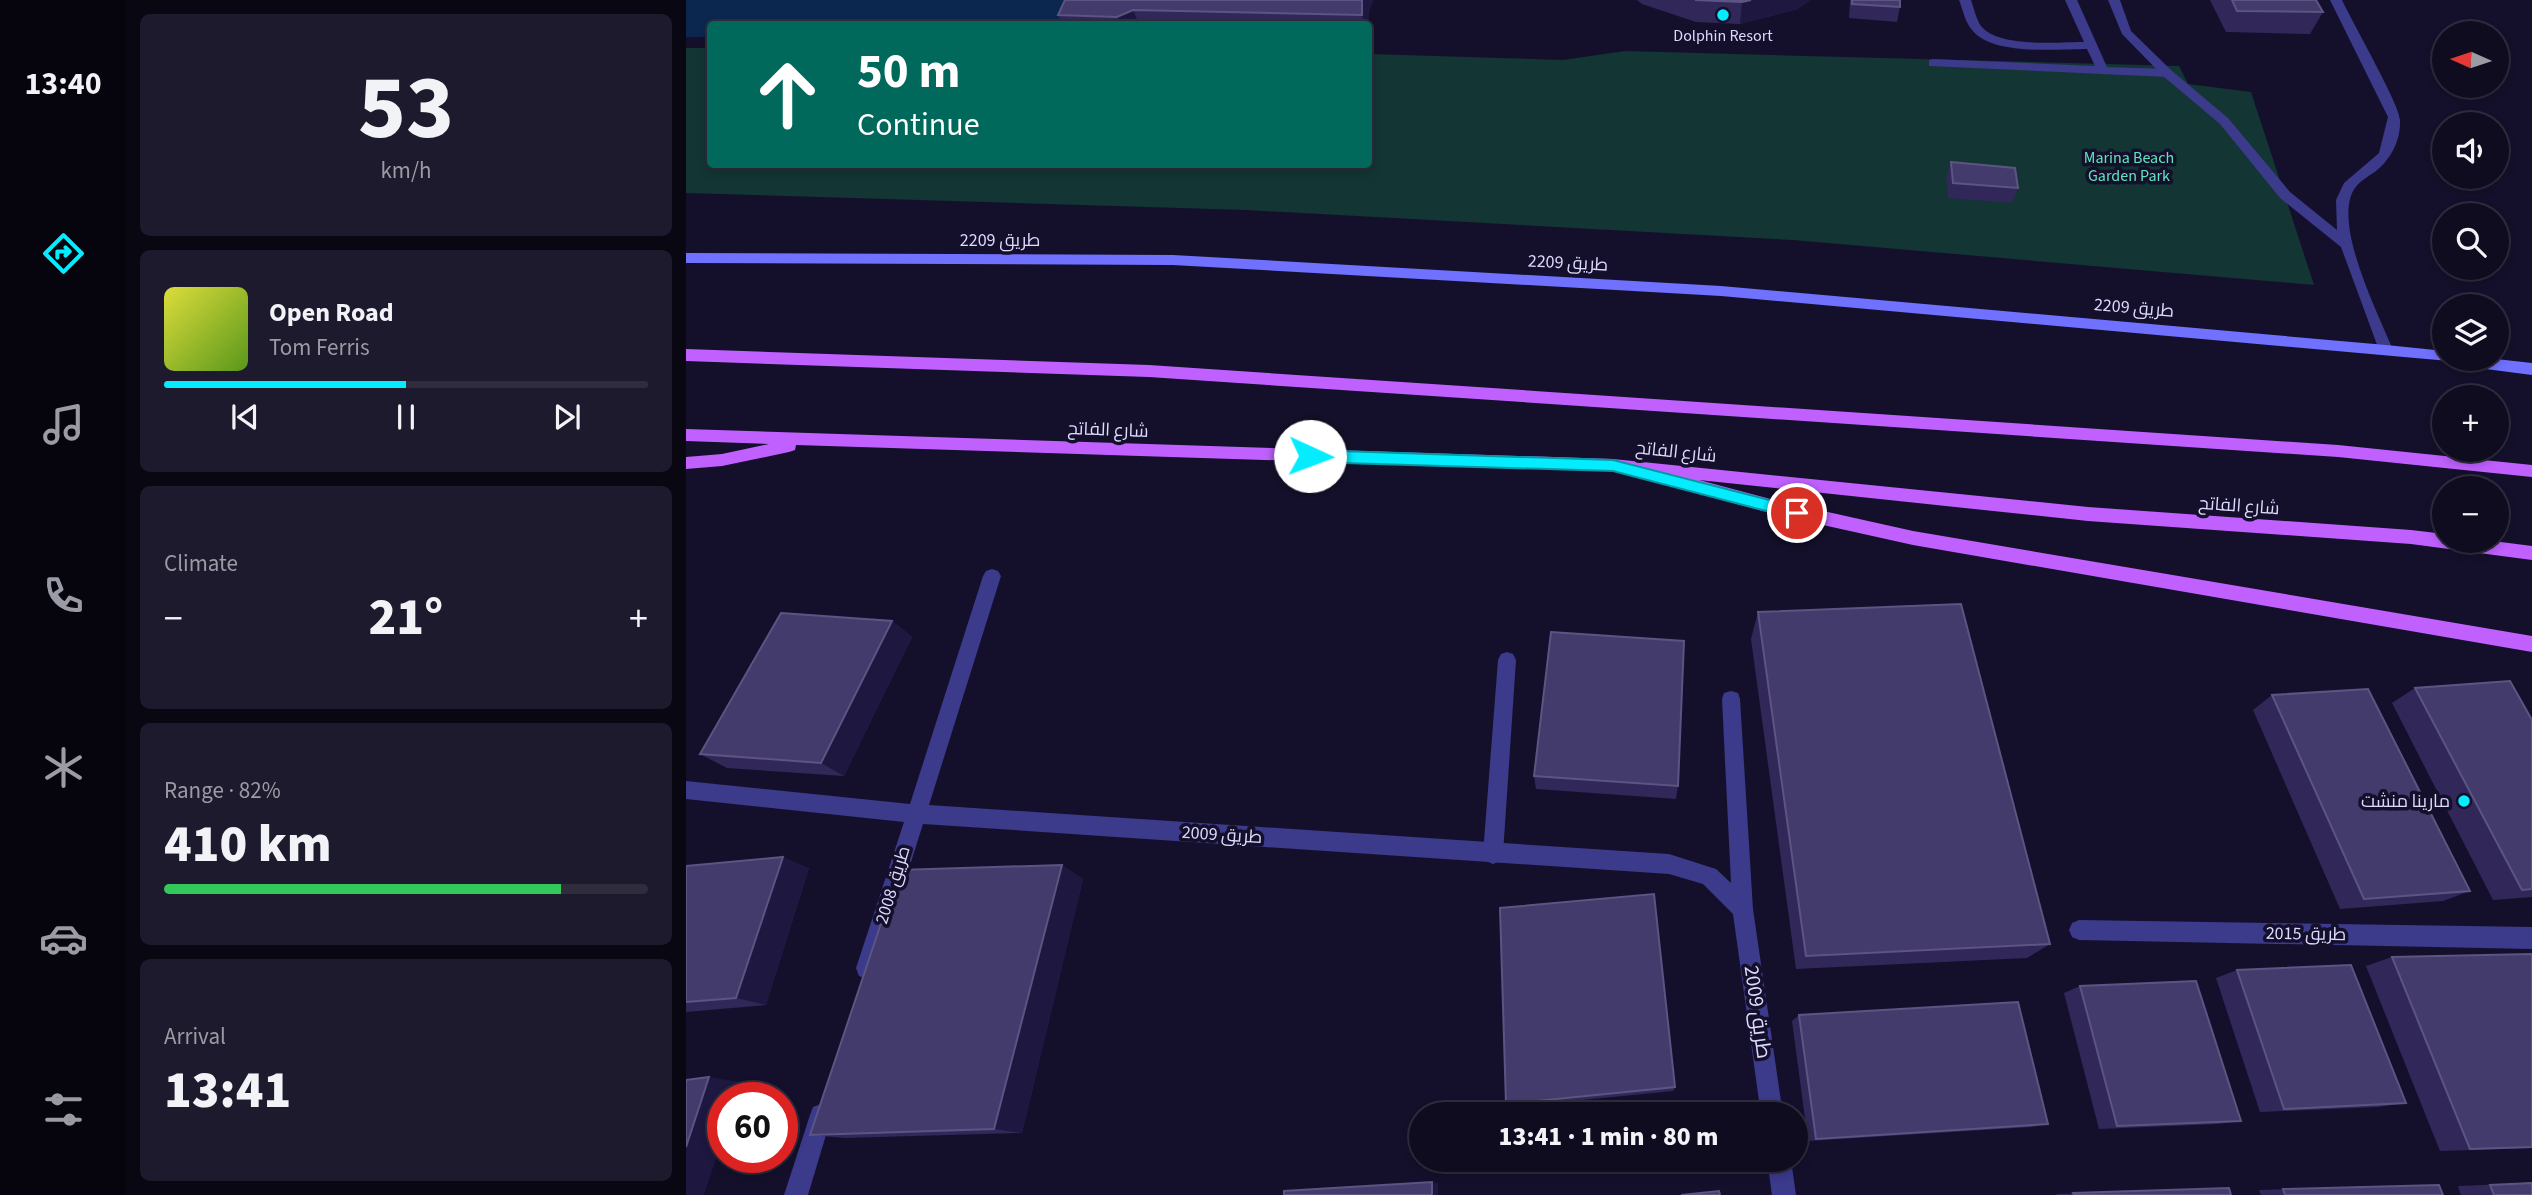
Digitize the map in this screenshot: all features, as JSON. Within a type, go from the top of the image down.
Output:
[{"type":"main road","points":[[686,355],[1149,371],[2338,451],[2532,471]]},
{"type":"main road","name":"شارع الفاتح","points":[[686,435],[1613,465],[2088,514],[2410,537],[2532,553]]},
{"type":"main road","points":[[686,463],[722,460],[813,441]]},
{"type":"main road","points":[[1613,465],[1808,516],[1913,538],[2532,644]]},
{"type":"street","points":[[1965,0],[1978,30],[1992,39],[2009,43],[2092,46]]},
{"type":"street","points":[[2071,0],[2104,71]]},
{"type":"street","points":[[2114,0],[2126,32],[2168,74],[2224,121],[2285,195],[2345,244]]},
{"type":"street","points":[[2336,0],[2394,117],[2392,135],[2383,157],[2346,188],[2339,211],[2345,244],[2386,350]]},
{"type":"street","points":[[1933,63],[2168,74]]},
{"type":"street","name":"طريق 2209","points":[[686,258],[1186,260],[1721,291],[2432,355]]},
{"type":"street","points":[[2509,366],[2532,369]]},
{"type":"street","name":"طريق 2008","points":[[862,985],[992,576]]},
{"type":"street","points":[[1493,854],[1507,660]]},
{"type":"street","name":"طريق 2009","points":[[1731,699],[1743,909],[1770,1102]]},
{"type":"street","name":"طريق 2009","points":[[686,790],[915,814],[1669,864],[1709,876],[1743,909]]},
{"type":"street","name":"طريق 2015","points":[[2079,930],[2532,939]]},
{"type":"street","points":[[796,1195],[829,1090]]},
{"type":"street","points":[[1781,1172],[1784,1195]]},
{"type":"green space","name":"Marina Beach Garden Park","points":[[686,48],[707,48],[707,168],[1372,168],[1372,54],[1563,60],[1625,51],[2179,66],[2188,84],[2251,92],[2314,285],[1793,240],[1246,210],[686,193]]},
{"type":"water","points":[[686,0],[1084,0],[1079,21],[707,21],[707,37],[686,37]]},
{"type":"building","points":[[1065,0],[1362,0],[1362,15],[1133,10],[1117,17],[1058,15]]},
{"type":"building","points":[[1695,0],[1751,0],[1742,2]]},
{"type":"building","points":[[1852,0],[1900,0],[1900,7],[1852,4]]},
{"type":"building","points":[[2232,0],[2316,0],[2323,12],[2237,11]]},
{"type":"building","points":[[1951,162],[2015,168],[2018,188],[1953,183]]},
{"type":"building","points":[[1961,604],[2050,944],[1806,956],[1758,612]]},
{"type":"building","points":[[781,613],[892,621],[821,763],[700,754]]},
{"type":"building","points":[[1551,632],[1684,641],[1678,786],[1534,776]]},
{"type":"building","points":[[2510,681],[2532,720],[2532,889],[2522,890],[2415,688]]},
{"type":"building","points":[[2368,689],[2470,891],[2364,899],[2272,695]]},
{"type":"building","points":[[783,857],[736,998],[686,1002],[686,866]]},
{"type":"building","points":[[1062,865],[994,1129],[810,1135],[899,870]]},
{"type":"building","points":[[1654,894],[1675,1087],[1506,1102],[1500,908]]},
{"type":"building","points":[[2532,954],[2532,1147],[2470,1149],[2392,957]]},
{"type":"building","points":[[2351,965],[2406,1103],[2284,1109],[2237,970]]},
{"type":"building","points":[[2196,981],[2241,1121],[2117,1126],[2080,986]]},
{"type":"building","points":[[2018,1002],[2048,1124],[1816,1139],[1799,1015]]},
{"type":"building","points":[[709,1077],[686,1147],[686,1080]]},
{"type":"building","points":[[1432,1182],[1432,1195],[1284,1195],[1284,1191]]},
{"type":"building","points":[[2532,1183],[2532,1195],[2494,1195],[2490,1185]]},
{"type":"building","points":[[2439,1185],[2443,1195],[2285,1195],[2283,1189]]},
{"type":"building","points":[[2229,1188],[2231,1195],[2073,1193]]},
{"type":"building","points":[[1719,1191],[1720,1195],[1681,1195]]},
{"type":"place","name":"Dolphin Resort","points":[[1723,15]]},
{"type":"place","name":"مارينا منشت","points":[[2464,801]]},
{"type":"route","points":[[1310,456],[1613,465],[1797,513]]}]
